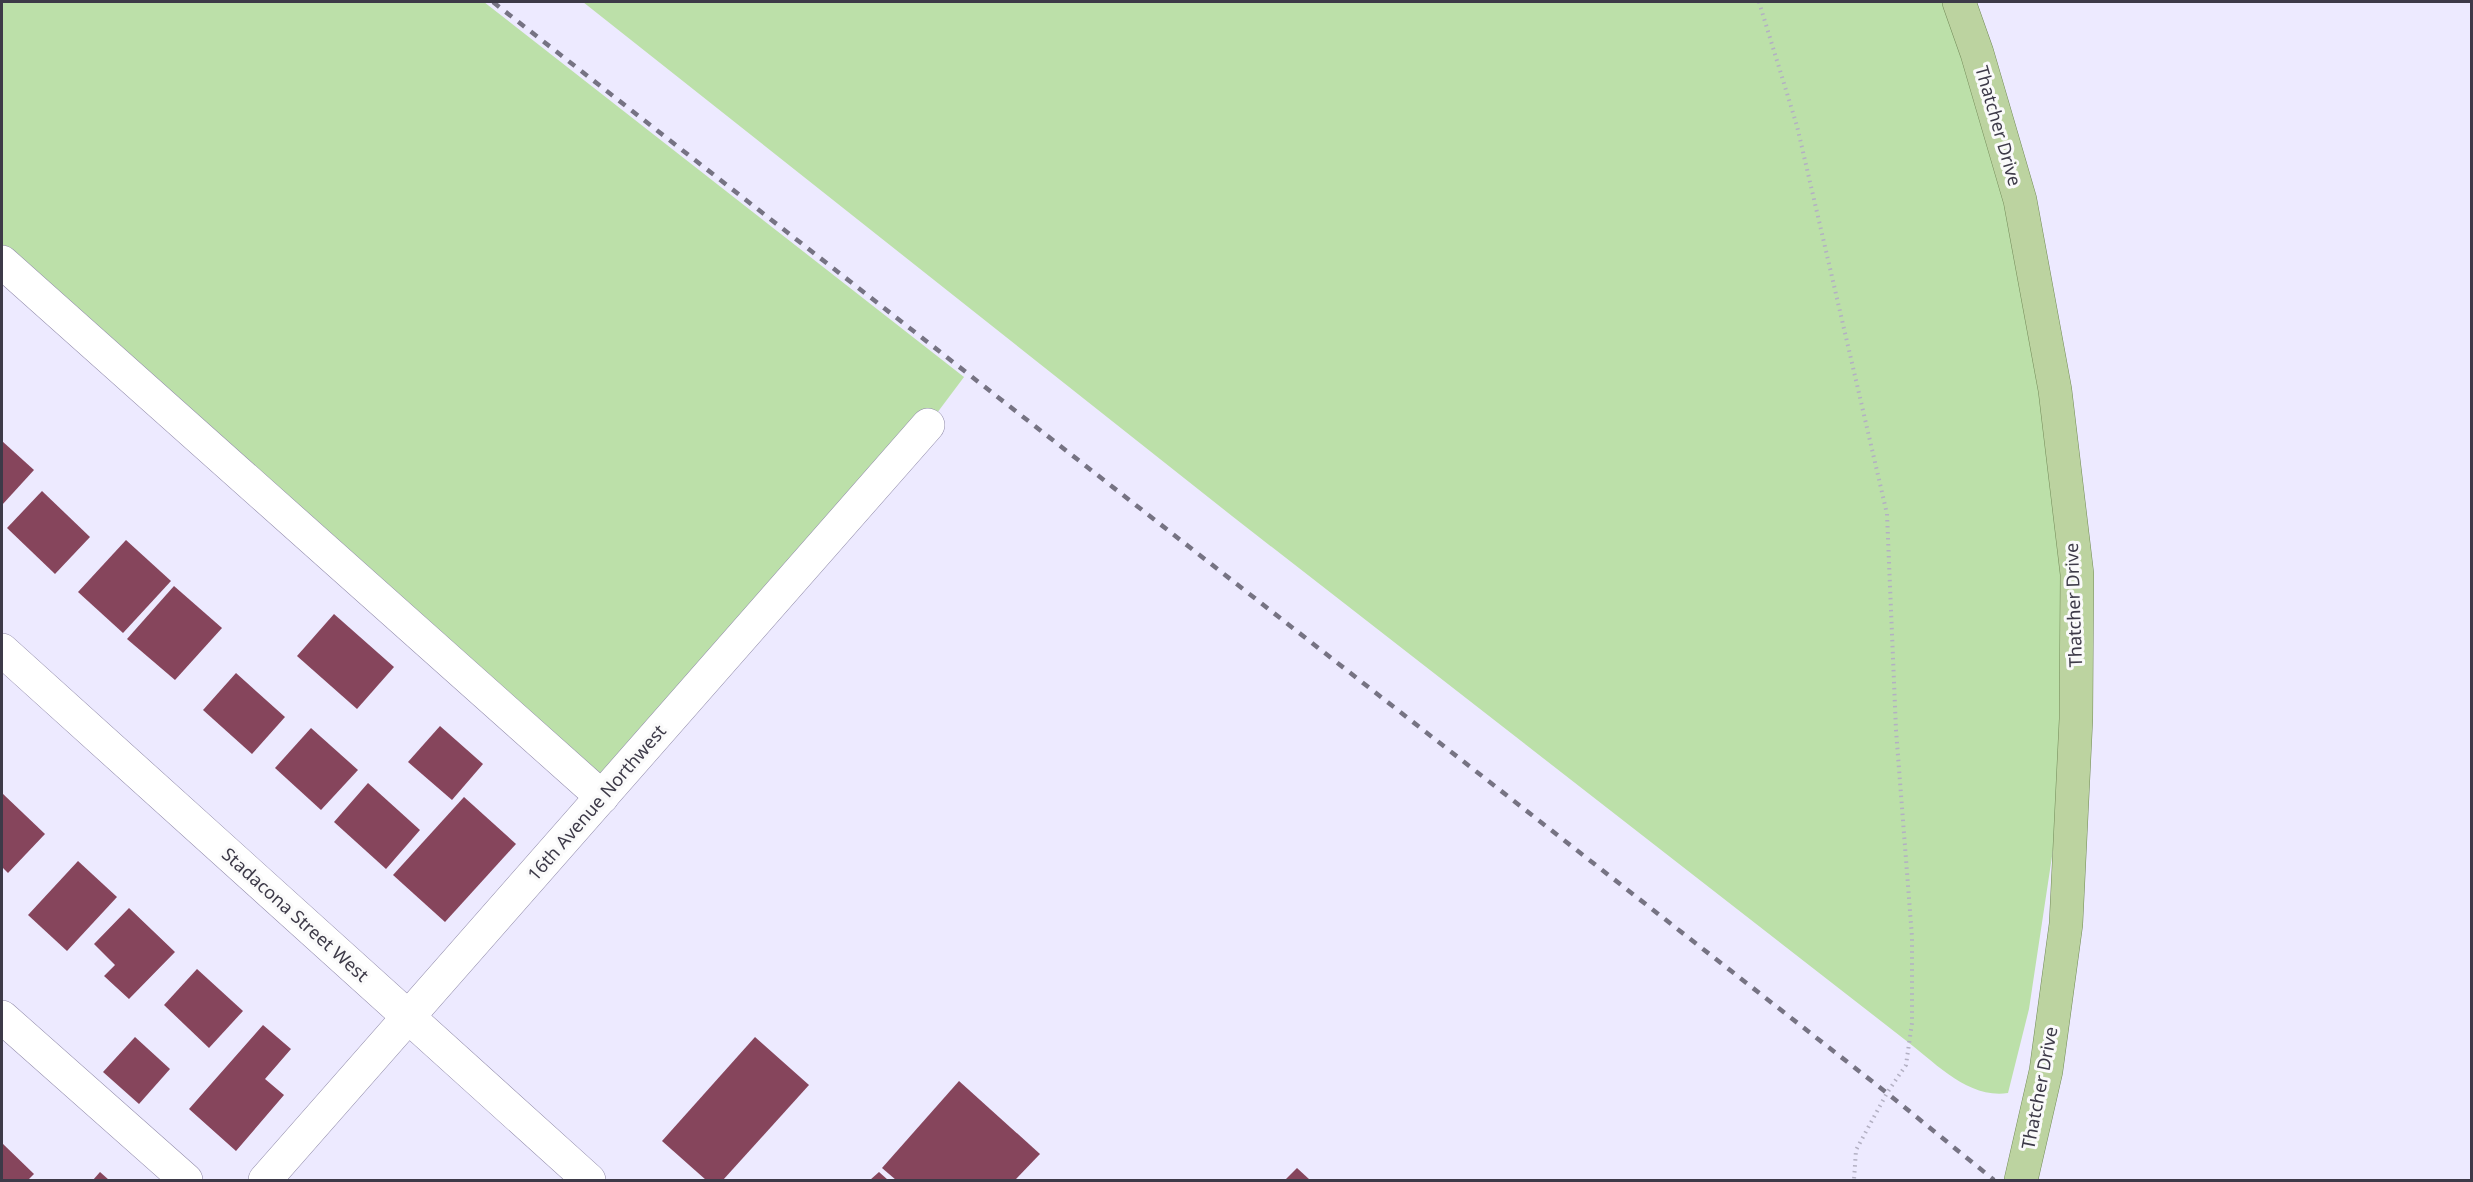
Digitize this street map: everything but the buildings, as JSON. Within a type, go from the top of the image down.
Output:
[{"type":"main road","name":"Thatcher Drive","points":[[1959,2],[1977,53],[2020,200],[2055,390],[2077,574],[2076,719],[2066,924],[2046,1071],[2022,1180]]},
{"type":"street","points":[[2,262],[602,797]]},
{"type":"street","name":"16th Avenue Northwest","points":[[265,1180],[410,1018],[928,425]]},
{"type":"street","name":"Stadacona Street West","points":[[2,650],[589,1180]]},
{"type":"street","points":[[2,1017],[186,1180]]},
{"type":"path","points":[[1759,2],[1797,126],[1887,514],[1898,765],[1912,937],[1912,1023],[1906,1065],[1887,1093],[1857,1150],[1854,1180]]},
{"type":"green space","points":[[2,2],[484,2],[964,377],[928,425],[602,797],[2,262]]},
{"type":"green space","points":[[583,2],[1951,2],[2016,214],[2049,402],[2066,604],[2059,810],[2029,1009],[2008,1093],[1993,1093],[1965,1085],[1940,1068],[1232,516]]},
{"type":"railway","points":[[493,2],[1887,1093],[1994,1180]]}]
